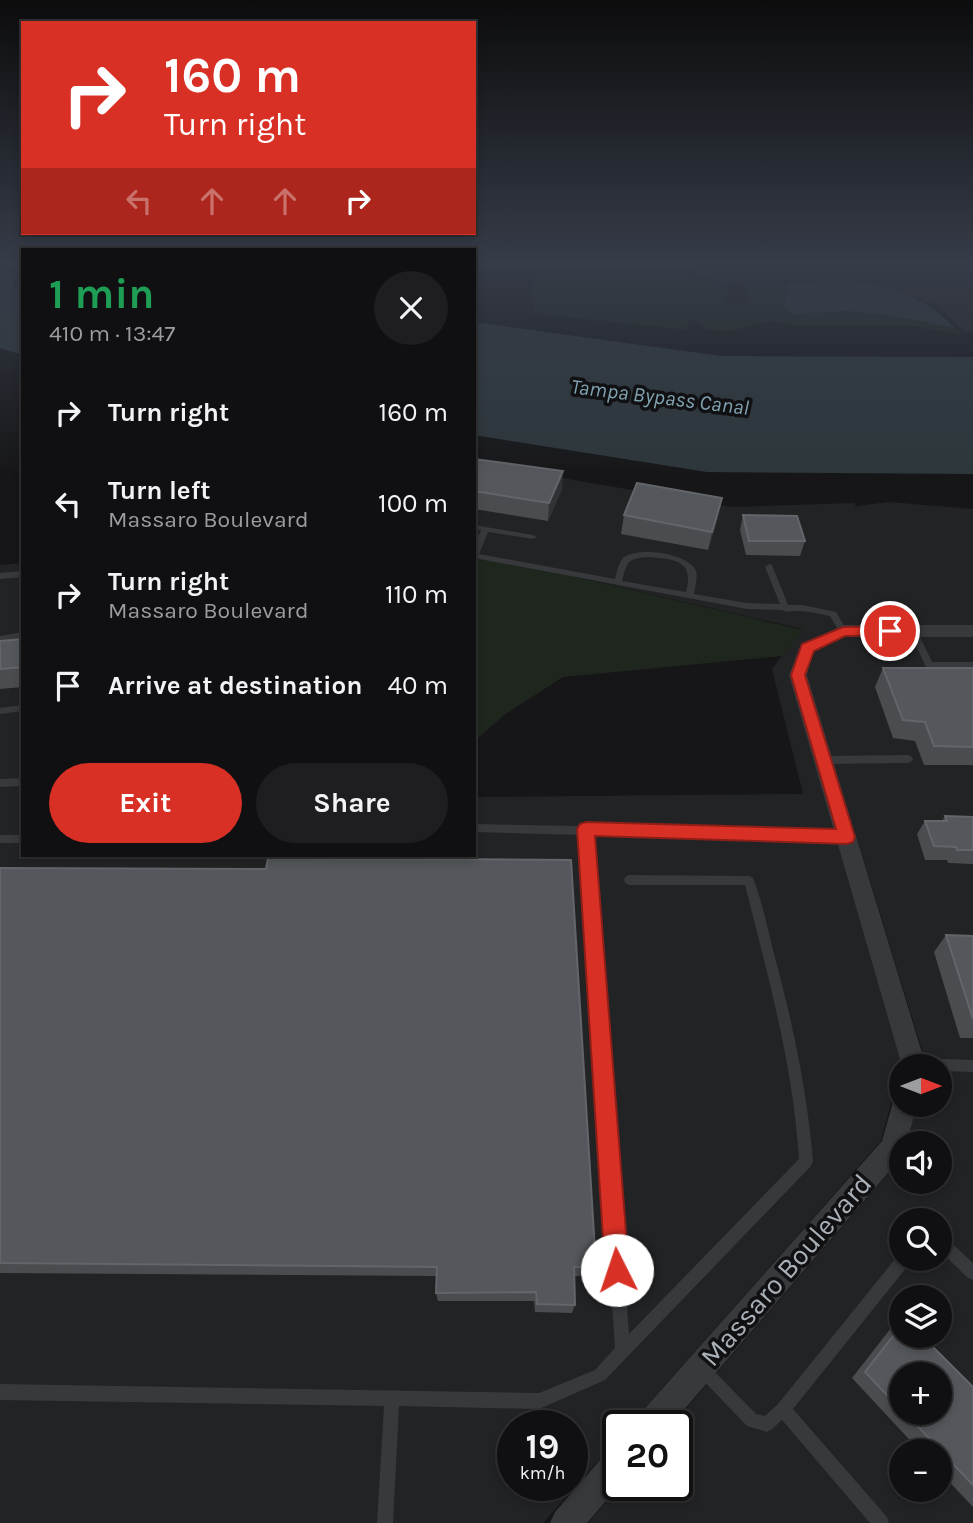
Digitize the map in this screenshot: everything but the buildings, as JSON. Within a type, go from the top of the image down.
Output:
[{"type":"street","points":[[911,1054],[798,675],[807,648],[843,631],[973,631]]},
{"type":"street","name":"Massaro Boulevard","points":[[664,1410],[893,1148],[901,1117]]},
{"type":"street","points":[[577,1518],[602,1484]]},
{"type":"lane","points":[[476,527],[533,537]]},
{"type":"lane","points":[[476,551],[485,529]]},
{"type":"lane","points":[[618,582],[624,561],[629,558],[646,555],[674,558],[691,568],[693,576],[689,595]]},
{"type":"lane","points":[[476,556],[747,606],[817,610],[833,614],[843,631]]},
{"type":"lane","points":[[769,567],[786,609]]},
{"type":"lane","points":[[0,576],[21,574]]},
{"type":"lane","points":[[913,631],[929,664],[973,665]]},
{"type":"lane","points":[[0,639],[21,635]]},
{"type":"lane","points":[[0,710],[21,708]]},
{"type":"lane","points":[[823,760],[908,759]]},
{"type":"lane","points":[[0,783],[21,782]]},
{"type":"lane","points":[[476,828],[847,837]]},
{"type":"lane","points":[[586,829],[623,1352]]},
{"type":"lane","points":[[0,839],[21,839]]},
{"type":"lane","points":[[0,1392],[539,1401],[600,1376],[806,1161],[805,1121],[776,988],[748,881],[629,880]]},
{"type":"lane","points":[[952,1066],[973,1066]]},
{"type":"lane","points":[[952,1253],[973,1273]]},
{"type":"lane","points":[[701,1368],[752,1421],[767,1424],[783,1409],[894,1271]]},
{"type":"lane","points":[[385,1523],[392,1398]]},
{"type":"lane","points":[[783,1409],[881,1523]]},
{"type":"shaded area","points":[[476,463],[732,507],[854,503],[856,506],[889,502],[973,509],[973,626],[837,627],[802,644],[790,673],[900,1054],[889,1054],[889,1111],[881,1141],[643,1410],[602,1410],[602,1457],[588,1473],[588,1410],[497,1410],[497,1501],[563,1501],[543,1523],[0,1523],[0,565],[21,563],[21,857],[476,857],[476,797],[803,794],[772,669],[802,629],[476,553]]},
{"type":"shaded area","points":[[476,553],[803,630],[783,656],[563,677],[504,715],[476,740]]},
{"type":"shaded area","points":[[847,636],[973,636],[973,1523],[588,1523],[607,1501],[693,1501],[693,1410],[685,1410],[889,1173],[889,1194],[952,1194],[952,1131],[910,1131],[914,1117],[952,1117],[952,1054],[923,1054],[807,676],[815,651]]},
{"type":"water","points":[[0,334],[21,334],[21,354],[0,348]]},
{"type":"water","name":"Tampa Bypass Canal","points":[[476,334],[562,334],[721,356],[973,357],[973,474],[707,472],[476,435]]},
{"type":"route","points":[[617,1270],[586,829],[847,837],[798,675],[807,648],[843,631],[890,631]]}]
